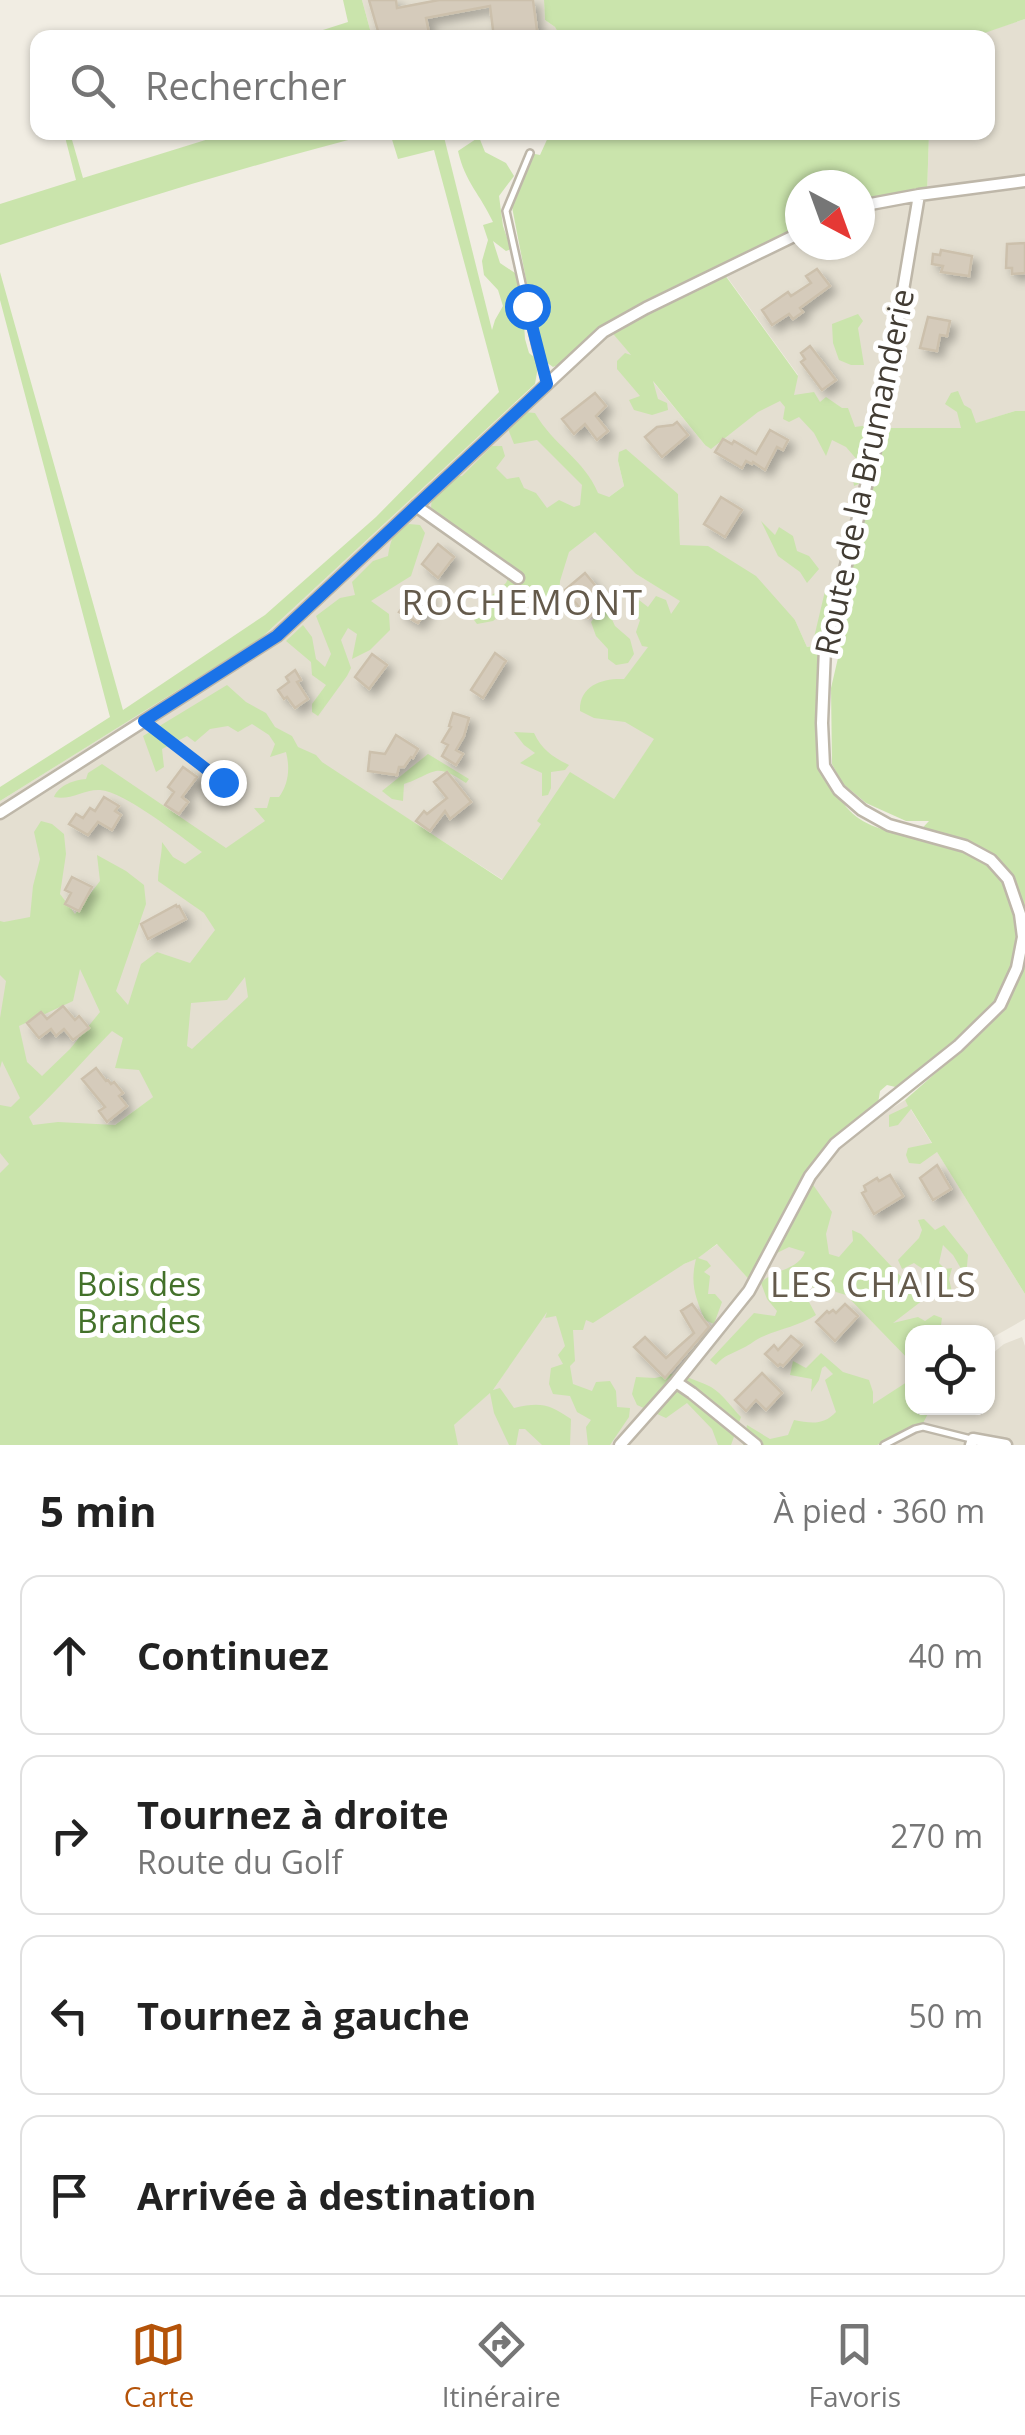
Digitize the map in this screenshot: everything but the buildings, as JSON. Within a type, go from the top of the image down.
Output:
[{"type":"street","points":[[875,203],[1025,181]]},
{"type":"street","name":"Route de la Brumanderie","points":[[620,1445],[749,1292],[810,1176],[835,1144],[958,1046],[1000,1006],[1018,968],[1023,937],[1020,914],[1008,879],[992,860],[965,846],[889,825],[862,810],[839,790],[824,766],[825,648],[878,439],[919,194]]},
{"type":"street","points":[[0,812],[277,636],[609,328],[785,240]]},
{"type":"street","points":[[416,506],[518,578]]},
{"type":"street","points":[[676,1382],[756,1445]]},
{"type":"street","points":[[972,1442],[1006,1445]]},
{"type":"lane","points":[[530,154],[506,211],[547,384]]},
{"type":"lane","points":[[144,721],[223,782]]},
{"type":"lane","points":[[884,1445],[923,1427],[972,1442]]},
{"type":"shaded area","points":[[362,0],[544,0],[545,20],[557,30],[370,30]]},
{"type":"shaded area","points":[[1025,19],[1025,411],[962,428],[867,501],[837,623],[817,644],[807,647],[795,620],[680,546],[678,494],[618,461],[624,486],[609,497],[636,574],[681,601],[659,733],[614,799],[538,821],[542,824],[503,880],[321,763],[325,997],[232,1040],[25,1190],[0,1189],[0,801],[260,639],[515,403],[521,409],[559,382],[591,343],[609,328],[705,445],[798,375],[722,270],[785,240],[785,260],[875,260],[875,203],[927,194],[929,140],[995,140],[995,30],[991,30]]},
{"type":"shaded area","points":[[905,1100],[1025,1294],[1025,1319],[995,1336],[995,1325],[905,1325],[905,1415],[995,1415],[995,1351],[1022,1337],[1025,1445],[408,1445],[439,1438],[493,1390],[551,1304],[684,1264],[718,1244],[752,1283],[835,1144]]},
{"type":"green space","points":[[343,0],[362,0],[370,30],[323,30],[348,22]]},
{"type":"green space","points":[[544,0],[1025,0],[1025,19],[993,30],[557,30],[545,20]]},
{"type":"green space","points":[[66,140],[72,140],[83,178],[205,140],[349,140],[0,245],[0,204],[76,180]]},
{"type":"green space","points":[[392,140],[445,140],[492,330],[503,306],[498,290],[484,275],[482,261],[488,240],[483,225],[493,222],[458,151],[480,140],[485,152],[506,163],[514,176],[499,196],[511,249],[506,251],[493,241],[500,263],[515,273],[525,339],[529,353],[539,361],[535,384],[260,639],[0,801],[0,787],[110,717],[0,300],[0,272],[123,710],[265,615],[376,517],[499,392],[434,150],[398,159]]},
{"type":"green space","points":[[547,140],[929,140],[927,194],[875,203],[875,170],[785,170],[785,240],[722,271],[798,376],[794,395],[814,392],[820,402],[826,397],[848,408],[855,427],[869,425],[873,439],[863,482],[854,486],[852,472],[859,462],[846,447],[832,440],[826,456],[814,433],[799,417],[789,422],[783,419],[785,407],[780,401],[758,412],[711,449],[653,381],[658,399],[667,403],[668,410],[652,415],[634,410],[629,400],[640,396],[617,369],[617,361],[625,353],[631,355],[609,329],[570,360],[553,367],[546,362],[512,207],[530,153],[540,155]]},
{"type":"green space","points":[[858,314],[863,321],[858,328],[864,365],[851,365],[839,360],[832,324]]},
{"type":"green space","name":"Bois des Brandes","points":[[958,391],[976,423],[1025,411],[1025,1294],[937,1152],[920,1164],[909,1163],[908,1148],[932,1143],[911,1109],[898,1125],[889,1127],[889,1115],[908,1106],[905,1100],[989,1026],[1009,994],[958,1046],[904,1089],[887,1085],[880,1091],[877,1110],[835,1144],[809,1179],[832,1212],[826,1234],[829,1254],[839,1257],[853,1241],[852,1230],[861,1234],[923,1300],[893,1323],[918,1317],[925,1321],[934,1315],[942,1318],[941,1325],[905,1325],[905,1356],[846,1295],[831,1288],[832,1277],[824,1275],[816,1289],[800,1273],[794,1276],[794,1292],[809,1302],[816,1315],[761,1337],[716,1365],[710,1360],[754,1313],[775,1316],[777,1311],[761,1283],[797,1263],[805,1252],[789,1247],[767,1258],[753,1284],[717,1244],[698,1258],[711,1266],[704,1272],[710,1276],[708,1294],[715,1294],[722,1302],[714,1324],[705,1320],[696,1297],[696,1259],[593,1323],[586,1320],[583,1330],[573,1330],[573,1384],[592,1391],[596,1382],[610,1381],[616,1391],[617,1407],[630,1408],[629,1417],[610,1445],[588,1445],[586,1427],[591,1420],[577,1412],[570,1396],[553,1394],[549,1384],[551,1368],[563,1364],[558,1355],[565,1346],[556,1316],[545,1318],[547,1312],[493,1390],[500,1388],[514,1408],[544,1406],[571,1419],[570,1445],[542,1445],[525,1429],[519,1429],[516,1445],[509,1445],[494,1413],[490,1393],[454,1425],[458,1445],[0,1445],[0,1173],[9,1164],[0,1153],[0,1105],[11,1107],[20,1098],[2,1061],[0,1068],[0,1018],[6,981],[0,975],[0,921],[30,917],[40,859],[34,832],[41,821],[64,834],[66,854],[60,894],[75,914],[100,881],[97,855],[144,885],[146,904],[116,991],[128,1005],[141,964],[157,952],[190,963],[215,930],[204,913],[158,881],[162,842],[173,857],[185,864],[202,852],[123,798],[100,790],[54,797],[59,789],[86,779],[88,773],[102,764],[226,848],[265,821],[254,808],[267,808],[270,797],[279,797],[285,787],[286,752],[270,757],[275,744],[252,724],[238,732],[228,726],[210,729],[195,742],[187,736],[162,749],[164,767],[156,772],[143,736],[227,685],[266,713],[275,727],[292,736],[298,747],[316,755],[502,880],[541,824],[537,821],[570,772],[614,799],[654,739],[625,722],[594,718],[580,711],[581,702],[594,685],[624,679],[648,647],[642,646],[636,632],[640,620],[630,612],[639,600],[648,607],[656,596],[666,600],[671,614],[680,601],[636,574],[595,532],[569,552],[560,581],[558,611],[534,610],[524,596],[493,621],[477,624],[474,620],[484,602],[506,583],[513,567],[464,532],[449,536],[437,530],[432,512],[432,500],[439,490],[453,477],[462,476],[492,446],[502,446],[505,456],[496,468],[507,479],[519,477],[524,488],[536,493],[547,508],[559,500],[574,507],[580,505],[582,485],[537,440],[514,444],[508,429],[524,412],[535,413],[585,471],[598,493],[609,497],[624,486],[618,461],[619,452],[626,449],[678,494],[680,545],[708,546],[756,576],[795,620],[807,647],[812,646],[825,591],[830,586],[834,592],[827,675],[827,739],[830,768],[838,793],[850,811],[864,822],[914,837],[929,821],[906,821],[866,803],[842,783],[832,764],[831,688],[838,658],[837,623],[842,597],[887,428],[961,428],[957,412],[945,404],[951,393]],"holes":[[[80,969],[100,1012],[42,1076],[27,1062],[19,1026],[73,1001]],[[245,977],[248,997],[192,1049],[187,1046],[191,1003],[227,1000]],[[112,1031],[123,1038],[115,1068],[139,1070],[153,1097],[115,1125],[33,1125],[29,1117]]]},
{"type":"green space","points":[[761,521],[775,535],[779,527],[793,536],[797,551],[809,556],[819,569],[807,583],[800,572],[778,556]]},
{"type":"green space","points":[[409,524],[420,525],[425,533],[411,576],[371,601],[389,614],[390,630],[370,650],[352,659],[357,634],[348,628],[341,640],[351,668],[318,716],[312,712],[312,704],[326,685],[312,675],[311,662],[286,641],[303,625],[312,637],[316,659],[325,667],[331,654],[316,616],[340,598],[355,595],[352,582],[373,561],[388,556],[394,536]]},
{"type":"green space","points":[[604,611],[630,639],[634,654],[628,663],[616,665],[608,659],[608,649],[596,636],[591,622]]},
{"type":"green space","points":[[514,732],[534,733],[548,752],[569,765],[565,770],[551,772],[548,795],[542,796],[542,773],[520,763],[535,753]]},
{"type":"green space","points":[[428,754],[469,779],[466,783],[447,772],[435,771],[404,784],[403,801],[382,791]]},
{"type":"green space","points":[[924,1219],[935,1230],[944,1225],[968,1255],[966,1277],[943,1245],[939,1263],[945,1269],[952,1268],[952,1292],[947,1297],[934,1276],[914,1263],[902,1269],[898,1260],[919,1238],[922,1230],[918,1220]]},
{"type":"green space","points":[[821,1353],[843,1372],[869,1380],[873,1404],[905,1383],[905,1415],[927,1415],[922,1425],[914,1425],[877,1445],[743,1445],[747,1425],[770,1439],[788,1435],[794,1420],[821,1421],[836,1412],[825,1380],[833,1374],[825,1366],[822,1368],[811,1392],[812,1379],[790,1375],[793,1361],[806,1368]]},
{"type":"green space","points":[[680,1372],[715,1390],[741,1417],[731,1445],[718,1445],[712,1429],[687,1403],[666,1418],[637,1405],[632,1394],[636,1377],[655,1378]]},
{"type":"district","name":"ROCHEMONT","points":[[523,603]]},
{"type":"district","name":"LES CHAILS","points":[[874,1285]]},
{"type":"route","points":[[223,782],[144,721],[277,636],[547,384],[527,306]]}]
